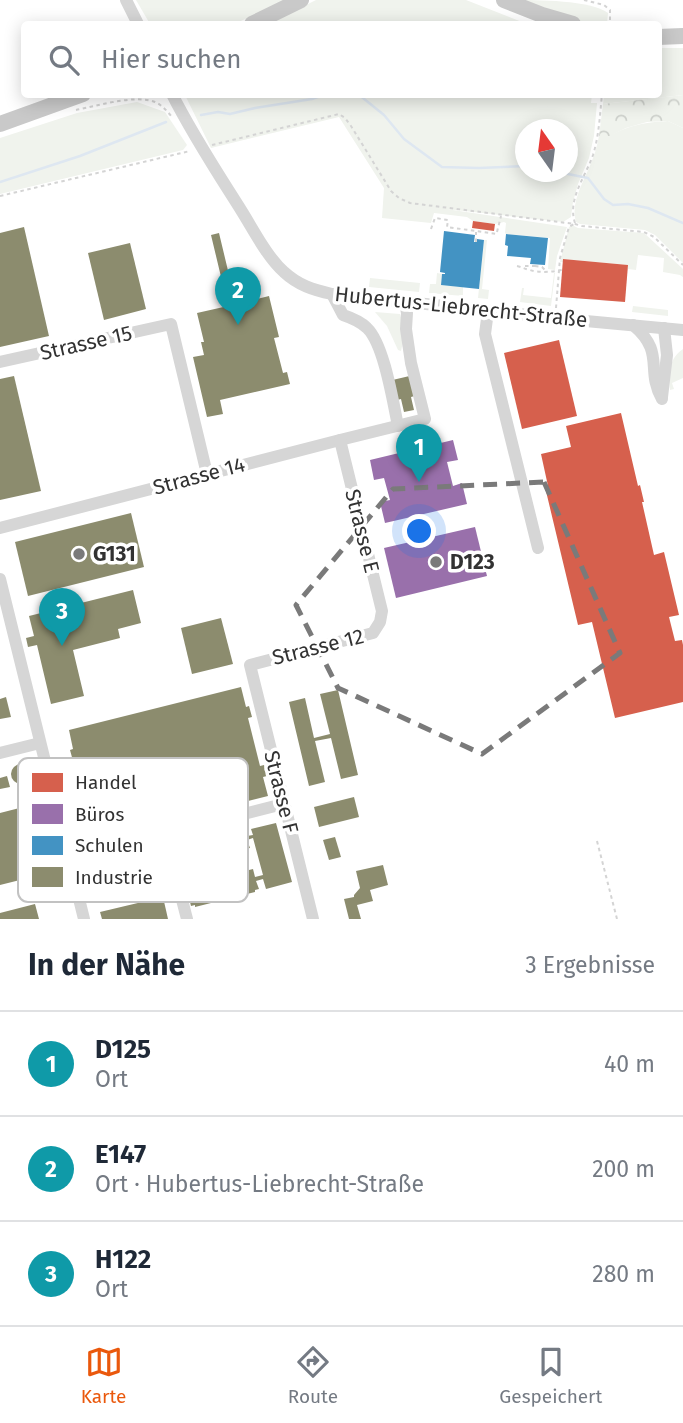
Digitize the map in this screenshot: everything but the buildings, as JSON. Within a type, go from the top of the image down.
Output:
[{"type":"main road","points":[[258,21],[301,0]]},
{"type":"main road","points":[[504,0],[563,21]]},
{"type":"main road","points":[[662,37],[683,36]]},
{"type":"main road","points":[[0,124],[72,98]]},
{"type":"street","points":[[126,0],[136,21]]},
{"type":"street","name":"Hubertus-Liebrecht-Straße","points":[[172,98],[198,149],[260,241],[281,270],[309,289],[331,294],[683,330]]},
{"type":"street","points":[[331,294],[343,315],[355,319],[369,329],[386,368],[398,426]]},
{"type":"street","points":[[386,368],[411,363],[405,302]]},
{"type":"street","points":[[488,311],[485,334],[538,548]]},
{"type":"street","name":"Strasse 15","points":[[0,362],[171,324],[207,474]]},
{"type":"street","points":[[633,326],[660,354]]},
{"type":"street","points":[[660,354],[664,328]]},
{"type":"street","points":[[660,354],[683,336]]},
{"type":"street","name":"Strasse 14","points":[[0,528],[425,419],[411,363]]},
{"type":"street","name":"Strasse E","points":[[340,440],[382,611],[380,622]]},
{"type":"street","points":[[1,587],[44,758]]},
{"type":"street","name":"Strasse 12","points":[[250,664],[373,633],[380,622]]},
{"type":"street","name":"Strasse F","points":[[250,664],[313,919]]},
{"type":"street","points":[[0,753],[40,743]]},
{"type":"street","points":[[248,813],[283,804]]},
{"type":"street","points":[[80,902],[84,919]]},
{"type":"street","points":[[183,902],[187,919]]},
{"type":"path","points":[[584,0],[604,5],[610,10],[610,21]]},
{"type":"path","points":[[575,223],[575,199],[594,153],[601,98]]},
{"type":"path","points":[[74,111],[143,99],[162,106],[172,118]]},
{"type":"path","points":[[0,196],[339,114],[351,126],[391,191],[399,198],[410,202],[502,215],[644,232],[654,237],[683,265]]},
{"type":"path","points":[[189,144],[198,149]]},
{"type":"path","points":[[430,229],[435,218],[448,220],[447,228],[497,233],[502,215]]},
{"type":"path","points":[[555,318],[560,258],[565,235],[575,223]]},
{"type":"path","points":[[475,242],[477,232]]},
{"type":"path","points":[[523,267],[535,265],[547,272]]},
{"type":"path","points":[[517,266],[547,272],[560,270]]},
{"type":"path","points":[[597,841],[617,919]]},
{"type":"highlighted area","points":[[544,482],[620,653],[482,754],[338,688],[296,605],[393,489]]},
{"type":"green space","points":[[136,0],[288,0],[241,21],[148,21]]},
{"type":"green space","points":[[316,0],[466,0],[519,21],[274,21]]},
{"type":"green space","points":[[513,0],[589,5],[608,13],[607,21],[570,21]]},
{"type":"green space","points":[[662,48],[683,48],[683,95],[662,97]]},
{"type":"green space","points":[[683,95],[683,128],[668,121],[647,122],[610,136],[599,136],[603,104]]},
{"type":"green space","points":[[186,98],[592,98],[591,103],[597,103],[594,136],[589,158],[578,184],[571,217],[563,222],[446,209],[567,227],[555,270],[548,269],[550,238],[506,234],[504,222],[495,224],[434,213],[431,223],[382,218],[384,188],[339,117],[211,148]]},
{"type":"green space","points":[[604,98],[656,98],[603,104]]},
{"type":"green space","points":[[137,102],[165,112],[187,145],[183,150],[0,194],[0,138],[77,113]]},
{"type":"green space","points":[[668,121],[683,128],[683,263],[655,235],[645,230],[580,224],[576,222],[575,215],[576,200],[594,157],[599,136],[611,135],[637,125]]},
{"type":"green space","points":[[572,225],[578,228],[644,233],[683,269],[683,277],[663,272],[664,258],[638,255],[636,270],[628,269],[628,265],[563,259],[563,262],[560,262],[569,227]]},
{"type":"green space","points":[[484,240],[487,240],[482,289],[489,290],[488,299],[478,298]]},
{"type":"green space","points":[[437,273],[442,274],[441,285],[463,287],[463,296],[429,293],[430,284],[436,284]]},
{"type":"green space","points":[[554,273],[551,306],[520,302],[522,288],[523,295],[551,298]]},
{"type":"green space","points":[[370,278],[420,283],[419,292],[369,287]]},
{"type":"green space","points":[[633,306],[668,310],[668,316],[632,312]]},
{"type":"green space","points":[[375,312],[400,314],[405,333],[401,351],[398,350],[387,326]]},
{"type":"green space","points":[[683,349],[683,378],[672,383],[674,389],[670,390],[672,362]]},
{"type":"waterway","points":[[201,115],[218,112],[230,114],[315,98]]},
{"type":"waterway","points":[[363,98],[384,115],[404,139],[442,167],[515,166]]},
{"type":"waterway","points":[[0,182],[80,156],[166,122]]},
{"type":"waterway","points":[[578,176],[588,178],[604,199],[613,205],[628,204],[648,208],[683,223]]},
{"type":"place","name":"E147","points":[[238,325]]},
{"type":"place","name":"D125","points":[[419,482]]},
{"type":"place","name":"G131","points":[[79,554]]},
{"type":"place","name":"D123","points":[[436,562]]},
{"type":"place","name":"H122","points":[[62,646]]}]
